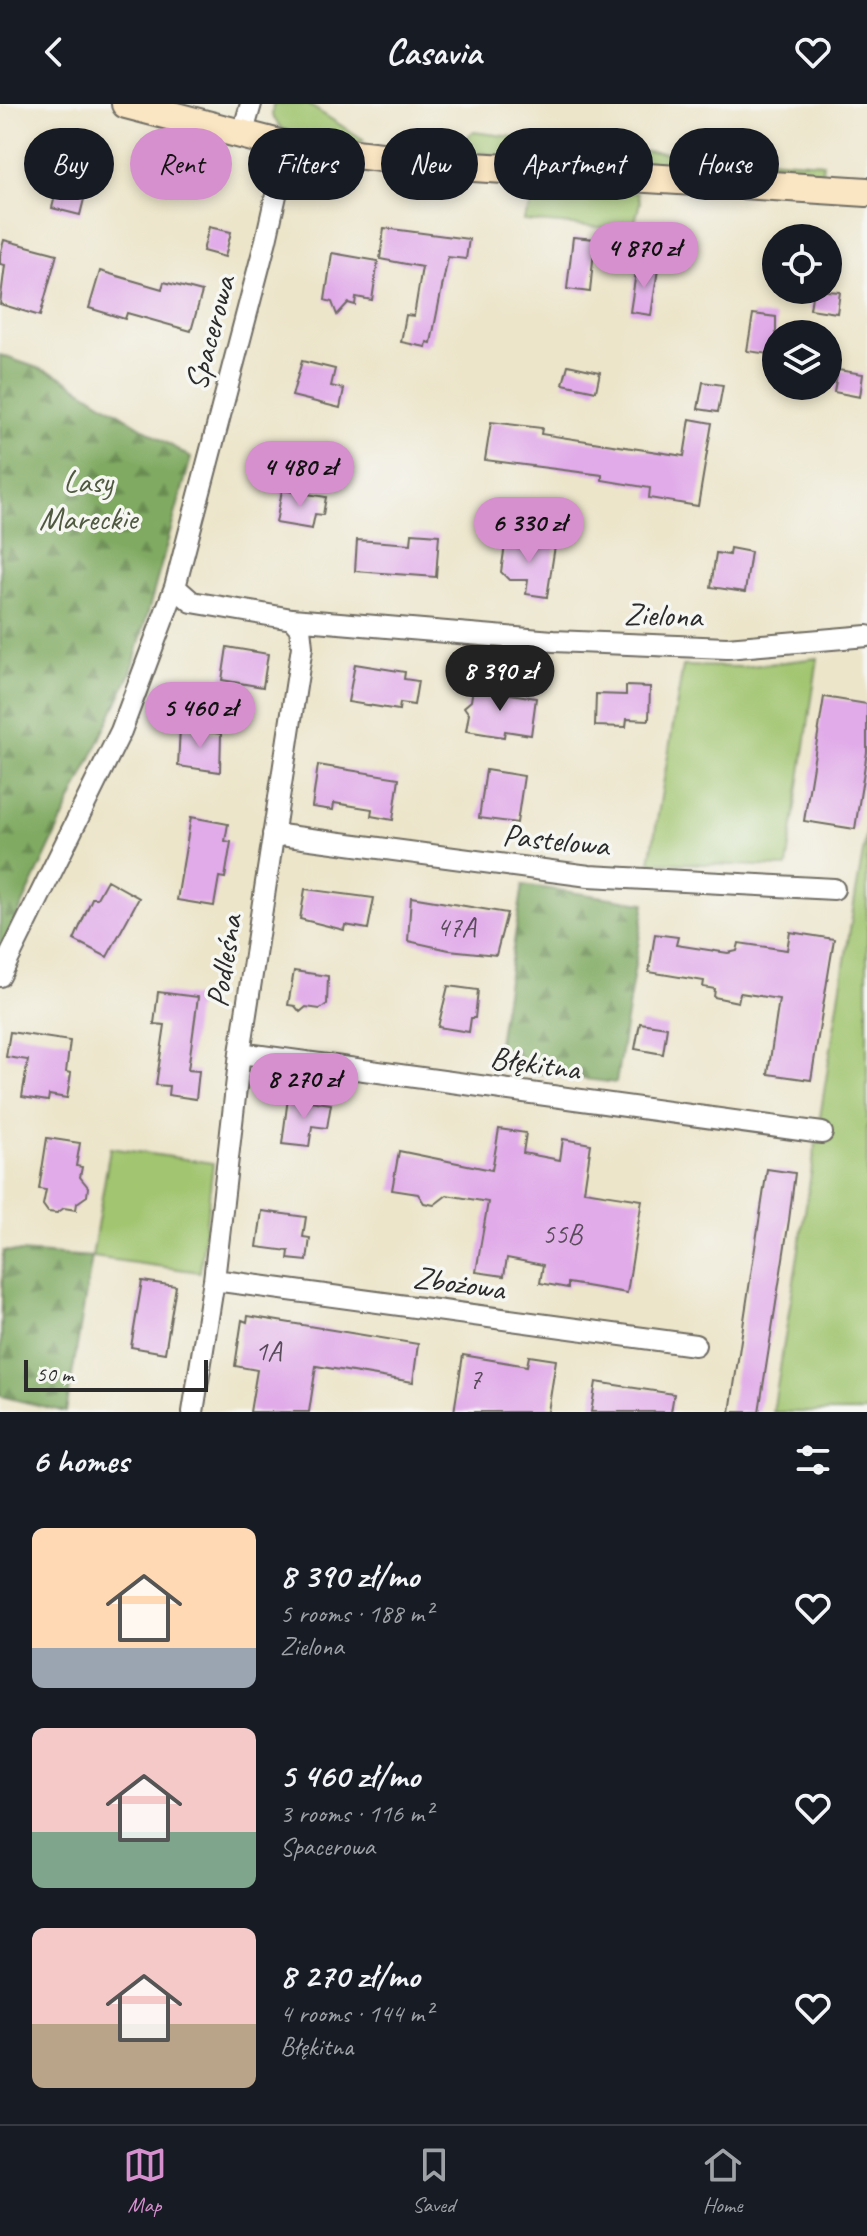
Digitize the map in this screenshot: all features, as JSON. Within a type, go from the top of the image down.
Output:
[{"type":"main road","points":[[126,104],[248,136]]},
{"type":"main road","points":[[365,155],[458,166],[867,192]]},
{"type":"street","points":[[242,135],[251,104]]},
{"type":"street","name":"Spacerowa","points":[[0,976],[121,731],[175,587],[275,200]]},
{"type":"street","name":"Zielona","points":[[175,587],[192,602],[292,619],[553,641],[727,648],[867,636]]},
{"type":"street","name":"Podleśna","points":[[193,1412],[214,1280],[240,1053],[302,647],[300,628],[292,619]]},
{"type":"street","name":"Pastelowa","points":[[273,834],[589,876],[834,889]]},
{"type":"street","name":"Błękitna","points":[[240,1053],[822,1133]]},
{"type":"street","name":"Zbożowa","points":[[214,1280],[695,1345]]},
{"type":"green space","points":[[273,104],[307,104],[345,128],[281,128],[272,116]]},
{"type":"green space","points":[[478,133],[494,135],[494,155],[478,152]]},
{"type":"green space","points":[[653,152],[669,153],[669,165],[653,164]]},
{"type":"green space","points":[[779,160],[823,163],[822,173],[818,176],[779,174]]},
{"type":"green space","points":[[534,200],[640,202],[633,230],[523,221]]},
{"type":"green space","name":"Lasy Mareckie","points":[[0,355],[58,375],[191,458],[131,673],[0,953]]},
{"type":"green space","points":[[818,658],[787,867],[650,862],[683,666],[743,667]]},
{"type":"green space","points":[[867,830],[867,1412],[773,1412],[853,910]]},
{"type":"green space","points":[[523,885],[645,903],[616,1083],[494,1068]]},
{"type":"green space","points":[[110,1148],[213,1163],[200,1272],[92,1257]]},
{"type":"green space","points":[[3,1251],[92,1257],[66,1412],[0,1396]]},
{"type":"building","points":[[54,200],[84,200],[80,215],[52,208]]},
{"type":"building","points":[[209,227],[231,232],[225,257],[203,251]]},
{"type":"building","points":[[384,228],[469,239],[466,259],[448,257],[431,343],[427,342],[426,347],[401,342],[406,315],[414,316],[422,267],[380,259]]},
{"type":"building","points":[[573,237],[595,239],[590,292],[567,289]]},
{"type":"building","points":[[4,240],[57,254],[40,316],[0,304],[5,265],[0,264],[0,255]]},
{"type":"building","points":[[332,253],[378,261],[372,300],[356,297],[355,305],[348,303],[337,315],[332,302],[325,300]]},
{"type":"building","points":[[637,266],[658,269],[651,315],[630,312]]},
{"type":"building","points":[[100,271],[162,289],[164,282],[202,292],[191,331],[127,313],[125,319],[89,308]]},
{"type":"building","points":[[811,304],[838,304],[837,313],[810,309]]},
{"type":"building","points":[[753,314],[776,317],[776,320],[762,320],[762,353],[747,351]]},
{"type":"building","points":[[302,361],[335,369],[331,386],[344,389],[340,408],[292,396]]},
{"type":"building","points":[[568,365],[600,372],[596,391],[563,384]]},
{"type":"building","points":[[842,371],[863,374],[860,397],[842,394]]},
{"type":"building","points":[[703,382],[723,385],[718,412],[698,409]]},
{"type":"building","points":[[690,419],[712,423],[698,506],[649,498],[650,488],[602,480],[602,475],[485,460],[491,422],[542,428],[541,434],[684,456]]},
{"type":"building","points":[[282,490],[326,497],[323,515],[315,514],[312,529],[276,523]]},
{"type":"building","points":[[412,533],[439,535],[436,577],[355,571],[357,540],[411,544]]},
{"type":"building","points":[[506,538],[555,546],[547,597],[526,594],[528,580],[509,580],[501,572]]},
{"type":"building","points":[[730,548],[751,552],[745,592],[711,587],[716,553],[729,555]]},
{"type":"building","points":[[227,647],[268,654],[263,687],[222,680]]},
{"type":"building","points":[[355,664],[405,672],[404,679],[418,681],[414,705],[400,703],[399,710],[348,702]]},
{"type":"building","points":[[626,686],[650,687],[649,720],[627,719],[626,727],[595,726],[596,694],[626,695]]},
{"type":"building","points":[[473,688],[536,698],[531,735],[505,731],[504,737],[466,731],[469,714],[464,707],[471,701]]},
{"type":"building","points":[[824,697],[867,704],[867,752],[855,829],[804,821]]},
{"type":"building","points":[[180,727],[221,734],[220,772],[178,766]]},
{"type":"building","points":[[318,765],[399,778],[393,820],[371,816],[372,809],[334,803],[333,810],[312,807]]},
{"type":"building","points":[[486,770],[524,776],[517,823],[479,818]]},
{"type":"building","points":[[191,817],[228,824],[225,841],[231,842],[225,878],[219,877],[214,906],[177,900]]},
{"type":"building","points":[[107,880],[139,898],[107,957],[74,940],[92,898],[97,898]]},
{"type":"building","points":[[305,889],[374,898],[368,929],[345,925],[344,930],[300,919]]},
{"type":"building","points":[[411,897],[507,913],[496,955],[449,950],[408,941]]},
{"type":"building","points":[[790,932],[834,939],[811,1080],[768,1074],[779,999],[740,993],[738,1002],[714,997],[715,989],[703,987],[704,981],[649,972],[655,934],[678,937],[676,945],[728,953],[737,951],[739,943],[787,950]]},
{"type":"building","points":[[294,971],[328,976],[327,1004],[320,1009],[306,1007],[300,1012],[295,1006],[288,1005]]},
{"type":"building","points":[[448,986],[478,990],[475,1018],[471,1018],[469,1032],[438,1027]]},
{"type":"building","points":[[158,992],[198,997],[188,1070],[199,1071],[196,1099],[168,1095],[169,1086],[156,1085],[165,1025],[154,1024]]},
{"type":"building","points":[[640,1023],[667,1027],[663,1054],[635,1049]]},
{"type":"building","points":[[10,1032],[70,1041],[66,1072],[71,1073],[67,1098],[49,1095],[48,1101],[22,1097],[28,1060],[6,1057]]},
{"type":"building","points":[[288,1098],[331,1104],[327,1128],[312,1126],[309,1147],[282,1144]]},
{"type":"building","points":[[499,1129],[526,1133],[523,1153],[560,1160],[563,1139],[591,1144],[584,1191],[642,1200],[627,1293],[568,1283],[568,1288],[540,1283],[543,1265],[507,1258],[504,1276],[476,1272],[488,1202],[447,1195],[434,1205],[424,1203],[418,1194],[392,1190],[399,1151],[492,1170]]},
{"type":"building","points":[[47,1138],[80,1143],[76,1166],[82,1167],[80,1177],[88,1187],[87,1196],[77,1203],[76,1210],[64,1208],[57,1213],[48,1212],[43,1205],[46,1190],[39,1189]]},
{"type":"building","points":[[767,1169],[795,1173],[789,1220],[759,1412],[730,1412]]},
{"type":"building","points":[[262,1211],[306,1217],[303,1237],[310,1238],[307,1261],[288,1259],[289,1251],[257,1247]]},
{"type":"building","points":[[142,1281],[176,1286],[165,1353],[131,1347]]},
{"type":"building","points":[[248,1316],[418,1344],[413,1382],[316,1366],[309,1412],[250,1412],[257,1370],[235,1366],[242,1320],[247,1322]]},
{"type":"building","points":[[463,1355],[527,1366],[529,1356],[556,1360],[548,1412],[454,1412]]},
{"type":"building","points":[[596,1382],[674,1394],[671,1412],[591,1412]]}]
